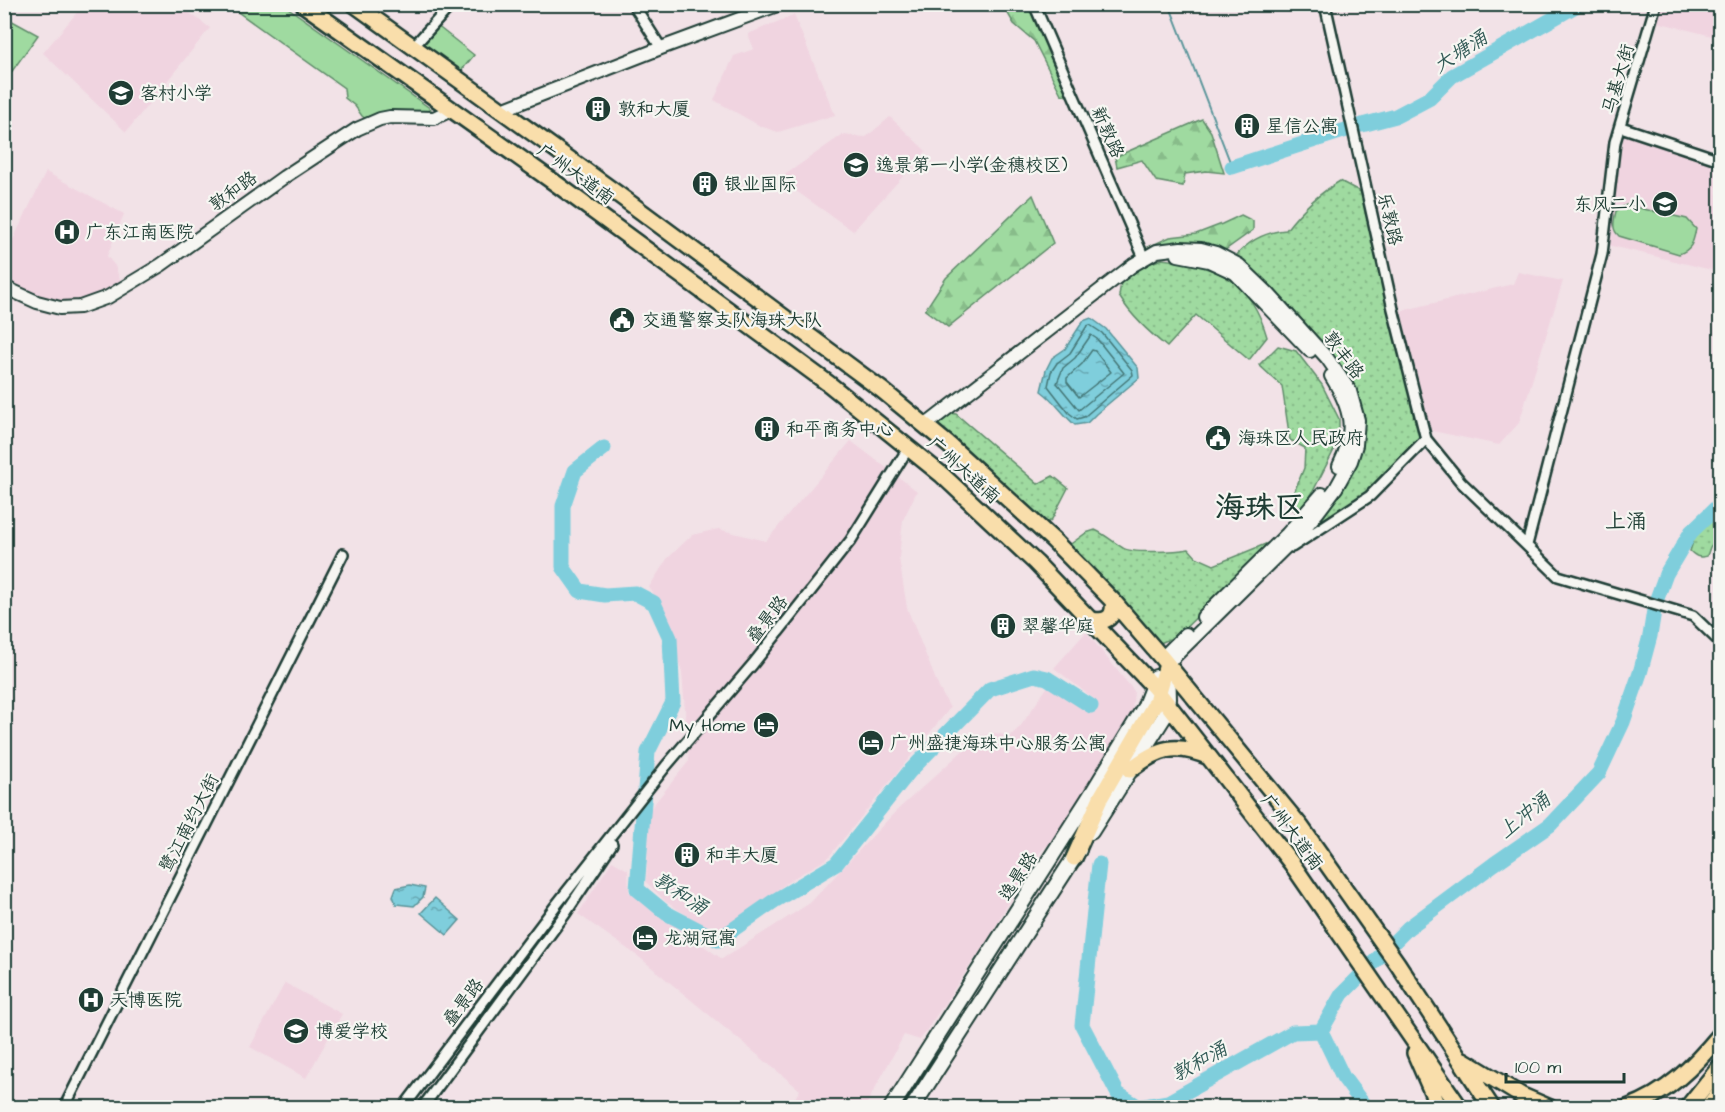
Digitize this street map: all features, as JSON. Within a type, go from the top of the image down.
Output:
[{"type":"highway","name":"广州大道南","points":[[303,4],[453,109],[778,346],[909,447],[980,510],[1163,691],[1209,757],[1292,864],[1460,1107]]},
{"type":"highway","name":"广州大道南","points":[[354,4],[820,342],[926,425],[1022,511],[1113,601],[1301,827],[1396,963],[1492,1107]]},
{"type":"highway","points":[[1092,620],[1103,621],[1111,616],[1114,609],[1113,601]]},
{"type":"highway","points":[[1074,858],[1094,811],[1124,768],[1163,691],[1163,662],[1142,663],[1124,654]]},
{"type":"highway","points":[[1163,691],[1188,690]]},
{"type":"highway","points":[[1124,768],[1168,749],[1194,750],[1209,757]]},
{"type":"highway","points":[[1400,1020],[1439,1107]]},
{"type":"highway","points":[[1651,1107],[1720,1035]]},
{"type":"highway","points":[[1627,1107],[1641,1103],[1674,1083],[1703,1055]]},
{"type":"highway","points":[[1459,1056],[1522,1096],[1550,1107]]},
{"type":"highway","points":[[1687,1107],[1720,1067]]},
{"type":"highway","points":[[1707,1107],[1720,1091]]},
{"type":"highway","points":[[1717,1107],[1720,1104]]},
{"type":"main road","name":"逸景路","points":[[891,1107],[1144,708],[1163,691]]},
{"type":"main road","name":"逸景路","points":[[912,1107],[1093,829],[1118,789],[1124,768]]},
{"type":"street","points":[[414,46],[452,4]]},
{"type":"street","points":[[633,4],[661,48]]},
{"type":"street","points":[[502,110],[780,4]]},
{"type":"street","name":"新敦路","points":[[1034,4],[1144,258]]},
{"type":"street","name":"乐敦路","points":[[1325,4],[1393,309],[1426,439]]},
{"type":"street","name":"马基大街","points":[[1527,545],[1602,254],[1615,142],[1656,4]]},
{"type":"street","name":"敦和路","points":[[4,287],[37,302],[60,308],[80,307],[108,297],[161,265],[284,177],[357,129],[380,119],[390,117],[434,118],[453,109]]},
{"type":"street","points":[[1621,127],[1720,160]]},
{"type":"street","name":"敦丰路","points":[[926,425],[1144,258],[1157,251],[1201,249],[1216,253],[1239,265],[1267,292],[1327,358],[1350,391],[1358,420],[1356,445],[1336,488],[1318,512],[1275,558],[1163,662]]},
{"type":"street","name":"敦丰路","points":[[1144,258],[1177,255],[1194,257],[1209,261],[1234,273],[1326,369],[1342,396],[1350,421],[1344,457],[1320,497],[1163,662]]},
{"type":"street","points":[[1275,558],[1370,496],[1426,439],[1461,482],[1558,576],[1693,616],[1720,642]]},
{"type":"street","name":"叠景路","points":[[403,1107],[550,913],[666,766],[753,664],[851,540],[909,447]]},
{"type":"street","name":"鹭江南约大街","points":[[64,1107],[343,554]]},
{"type":"street","name":"叠景路","points":[[422,1107],[579,896],[638,803]]},
{"type":"shaded area","name":"客村小学","points":[[84,4],[179,5],[210,28],[126,132],[43,53]]},
{"type":"shaded area","points":[[1657,5],[1720,5],[1720,38],[1653,21]]},
{"type":"shaded area","points":[[794,15],[835,115],[778,132],[760,126],[714,100],[734,56],[754,49],[748,34]]},
{"type":"shaded area","name":"逸景第一小学(金穗校区)","points":[[890,117],[926,151],[853,231],[779,179],[842,135],[866,137]]},
{"type":"shaded area","name":"东风二小","points":[[1624,131],[1715,163],[1720,272],[1608,245]]},
{"type":"shaded area","name":"广东江南医院","points":[[46,172],[124,214],[107,256],[115,266],[122,285],[97,295],[59,303],[5,280],[4,258]]},
{"type":"shaded area","points":[[1518,272],[1563,281],[1519,423],[1499,445],[1428,430],[1401,311],[1513,284]]},
{"type":"shaded area","points":[[851,441],[917,491],[903,520],[899,558],[907,608],[939,688],[950,708],[827,859],[792,879],[718,935],[666,902],[646,882],[650,809],[689,761],[682,673],[664,610],[649,587],[667,559],[692,535],[718,529],[766,541]]},
{"type":"shaded area","points":[[1086,632],[1134,691],[1132,713],[1122,734],[1052,841],[1041,851],[990,936],[920,1040],[904,1035],[865,1107],[802,1107],[793,1101],[800,1090],[639,957],[578,914],[612,861],[628,870],[629,892],[722,959],[810,903],[895,812],[979,736],[995,733],[1010,736],[1020,727],[1048,686],[1086,711],[1094,699],[1054,668]]},
{"type":"shaded area","name":"博爱学校","points":[[285,983],[342,1014],[306,1078],[250,1047]]},
{"type":"green space","points":[[228,5],[284,5],[431,109],[425,115],[366,119],[345,98],[344,88]]},
{"type":"green space","points":[[1003,5],[1029,5],[1070,97],[1061,94],[1034,41],[1014,24]]},
{"type":"green space","points":[[5,17],[38,35],[5,81]]},
{"type":"green space","points":[[436,25],[474,55],[457,76],[419,46]]},
{"type":"green space","points":[[1202,119],[1211,132],[1224,173],[1206,171],[1185,174],[1183,186],[1156,181],[1142,160],[1117,167],[1115,157]]},
{"type":"green space","points":[[1340,181],[1361,192],[1419,436],[1414,448],[1368,494],[1299,540],[1361,441],[1364,428],[1363,414],[1345,373],[1329,351],[1290,307],[1236,256],[1246,245],[1258,238],[1286,230],[1311,202]]},
{"type":"green space","points":[[1033,195],[1053,243],[948,327],[925,310],[946,278]]},
{"type":"green space","points":[[1626,205],[1687,219],[1696,229],[1691,245],[1679,254],[1619,236],[1614,228],[1616,211]]},
{"type":"green space","points":[[1241,215],[1253,221],[1253,230],[1221,253],[1150,251],[1148,247],[1170,237],[1196,234]]},
{"type":"green space","points":[[1162,259],[1200,266],[1216,272],[1230,279],[1242,289],[1252,302],[1267,337],[1249,360],[1196,315],[1167,347],[1135,317],[1119,296],[1121,282],[1143,266]]},
{"type":"green space","points":[[1278,346],[1296,351],[1322,385],[1339,419],[1339,440],[1302,513],[1288,507],[1304,468],[1305,448],[1290,440],[1282,386],[1259,365]]},
{"type":"green space","points":[[951,413],[956,414],[1038,484],[1053,476],[1068,488],[1052,519],[1044,526],[931,425]]},
{"type":"green space","points":[[1720,511],[1720,534],[1710,547],[1707,556],[1696,556],[1690,551],[1695,536]]},
{"type":"green space","points":[[1095,530],[1128,550],[1155,552],[1189,549],[1196,557],[1214,565],[1268,543],[1250,565],[1177,636],[1160,643],[1068,546],[1086,533]]},
{"type":"water","points":[[1091,318],[1106,329],[1138,368],[1139,378],[1087,423],[1075,425],[1041,391],[1046,370],[1052,358],[1065,349],[1083,321]]},
{"type":"water","points":[[410,885],[425,888],[423,897],[414,906],[396,904],[393,896],[396,888]]},
{"type":"water","points":[[435,898],[460,920],[447,935],[421,913]]},
{"type":"waterway","points":[[1169,4],[1232,167]]},
{"type":"waterway","name":"大塘涌","points":[[1362,125],[1396,116],[1430,98],[1452,76],[1579,4]]},
{"type":"waterway","name":"大塘涌","points":[[1232,167],[1346,130]]},
{"type":"waterway","name":"敦和涌","points":[[604,448],[575,471],[563,506],[563,567],[580,591],[605,595],[635,593],[654,603],[670,638],[673,702],[648,752],[637,889],[666,913],[718,940],[774,901],[836,864],[909,772],[990,689],[1034,675],[1047,678],[1091,706]]},
{"type":"waterway","name":"上冲涌","points":[[1366,1108],[1343,1077],[1321,1031],[1342,994],[1408,928],[1550,825],[1599,773],[1623,722],[1640,673],[1650,636],[1655,604],[1666,574],[1691,532],[1720,504]]},
{"type":"waterway","name":"敦和涌","points":[[1099,864],[1082,1025],[1118,1094],[1139,1107],[1168,1102],[1293,1032],[1321,1031]]},
{"type":"place","name":"客村小学","points":[[121,93]]},
{"type":"place","name":"敦和大厦","points":[[598,109]]},
{"type":"place","name":"星信公寓","points":[[1247,126]]},
{"type":"place","name":"逸景第一小学(金穗校区)","points":[[856,165]]},
{"type":"place","name":"银业国际","points":[[705,184]]},
{"type":"place","name":"东风二小","points":[[1665,204]]},
{"type":"place","name":"广东江南医院","points":[[67,232]]},
{"type":"place","name":"交通警察支队海珠大队","points":[[622,320]]},
{"type":"place","name":"和平商务中心","points":[[767,429]]},
{"type":"place","name":"海珠区人民政府","points":[[1218,438]]},
{"type":"place","name":"翠馨华庭","points":[[1003,626]]},
{"type":"place","name":"My Home","points":[[766,725]]},
{"type":"place","name":"广州盛捷海珠中心服务公寓","points":[[871,743]]},
{"type":"place","name":"和丰大厦","points":[[687,855]]},
{"type":"place","name":"龙湖冠寓","points":[[645,938]]},
{"type":"place","name":"天博医院","points":[[91,1000]]},
{"type":"place","name":"博爱学校","points":[[296,1031]]},
{"type":"district","name":"海珠区","points":[[1260,507]]},
{"type":"district","name":"上涌","points":[[1626,521]]}]
